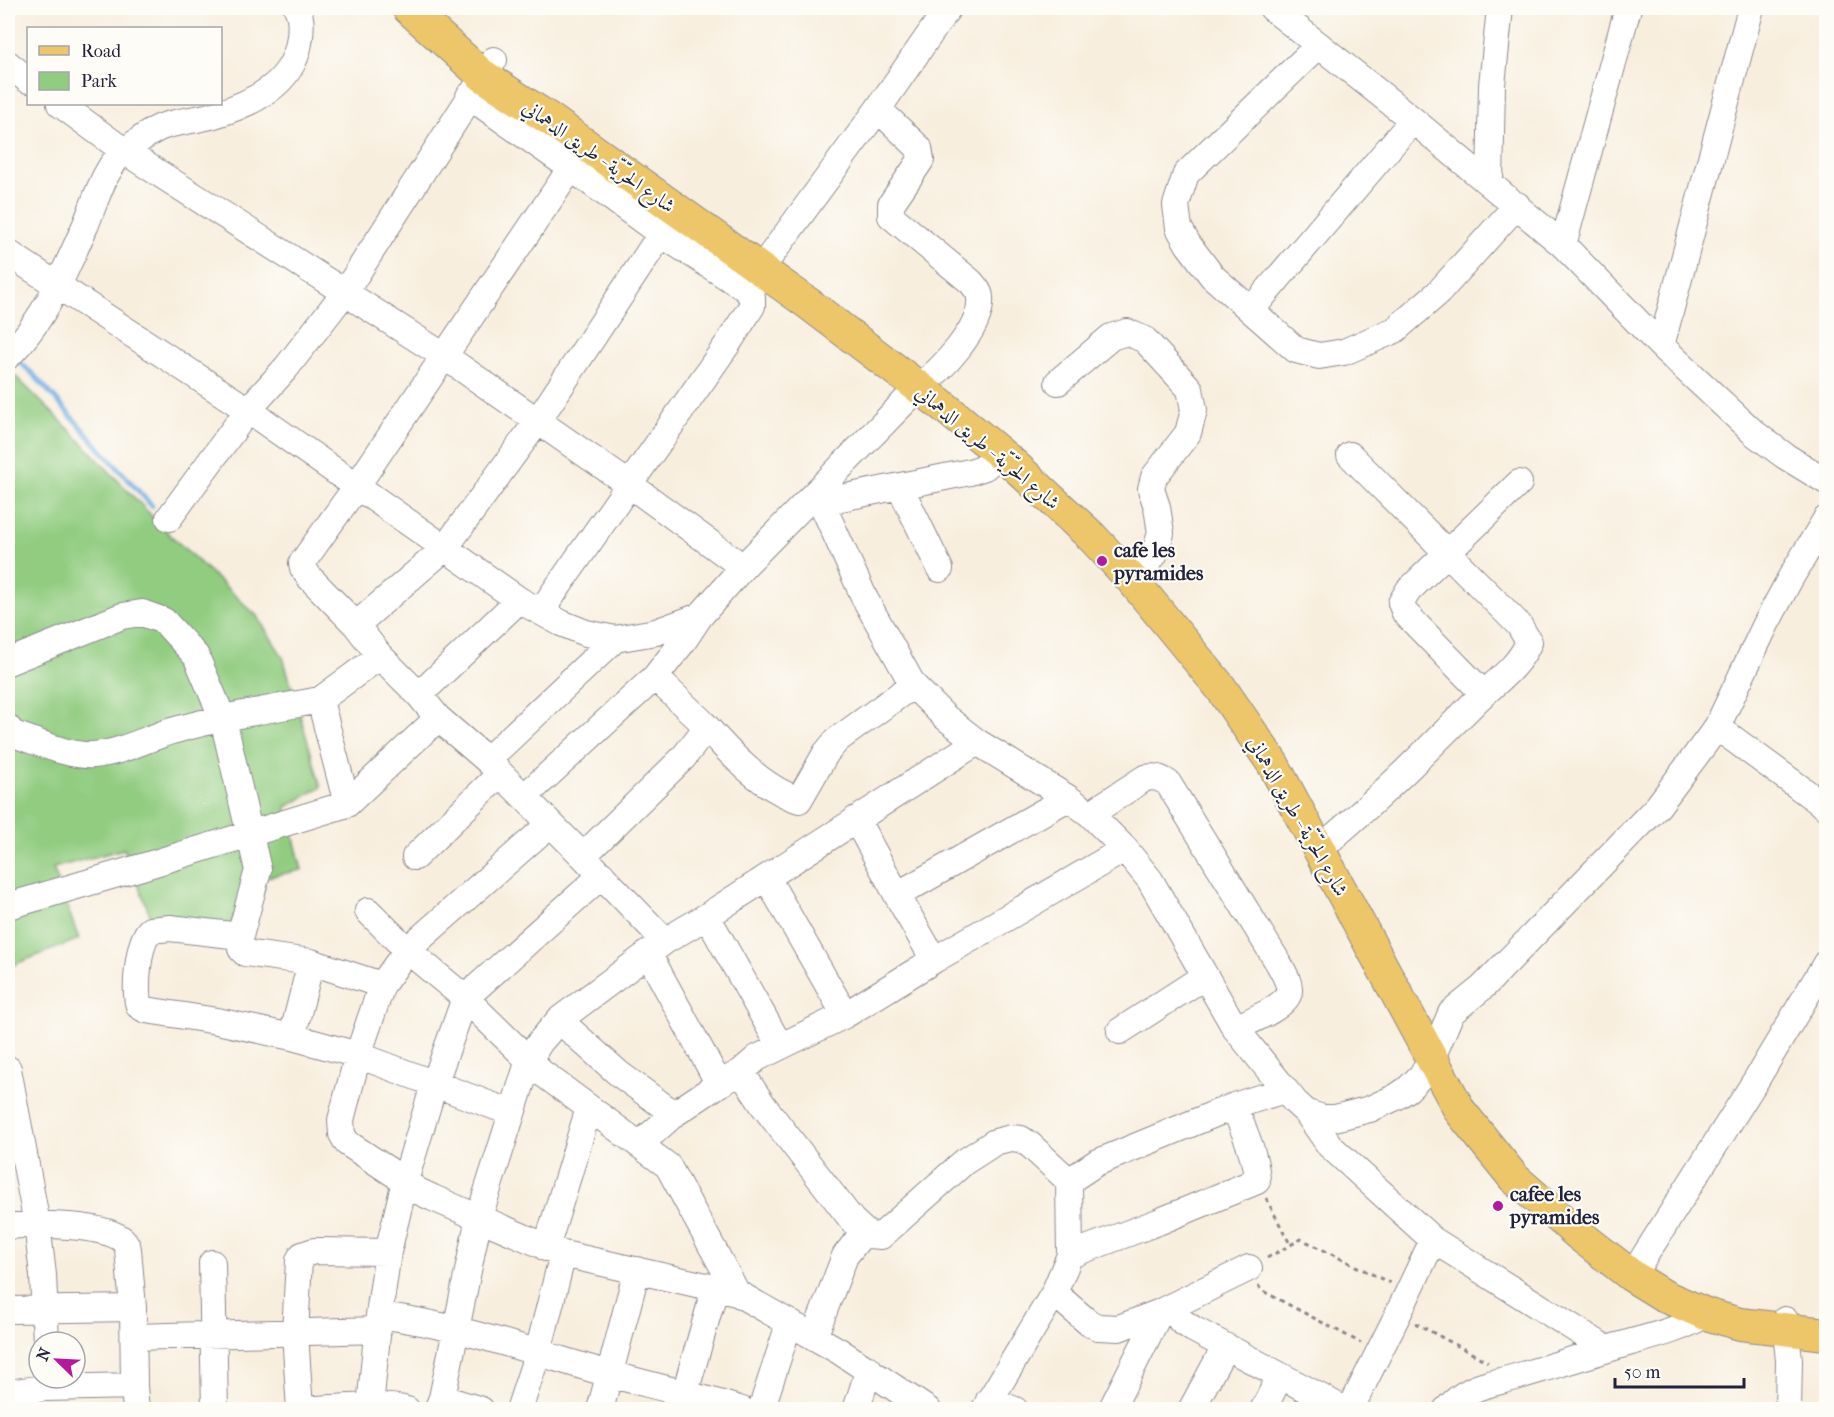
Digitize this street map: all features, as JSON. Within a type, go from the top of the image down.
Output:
[{"type":"main road","name":"شارع الحرّيّة - طريق الدهماني","points":[[408,8],[482,77],[765,263],[925,382],[1059,486],[1110,534],[1273,764],[1435,1050],[1457,1077],[1514,1162],[1528,1177],[1666,1297],[1706,1314],[1740,1324],[1786,1326],[1827,1322]]},
{"type":"main road","name":"شارع الحرّيّة - طريق الدهماني","points":[[431,8],[482,77]]},
{"type":"main road","name":"شارع الحرّيّة - طريق الدهماني","points":[[925,382],[942,405],[1174,607],[1253,709],[1279,747],[1361,894],[1435,1050]]},
{"type":"main road","name":"شارع الحرّيّة - طريق الدهماني","points":[[1635,1271],[1689,1295],[1743,1313],[1786,1326],[1827,1334]]},
{"type":"street","points":[[12,352],[57,287],[99,191],[113,165],[124,151],[160,127],[214,115],[255,100],[281,79],[297,56],[301,33],[297,8]]},
{"type":"street","points":[[765,263],[878,109],[948,8]]},
{"type":"street","points":[[1490,183],[1492,85],[1500,8]]},
{"type":"street","points":[[1563,245],[1628,8]]},
{"type":"street","points":[[1661,346],[1751,8]]},
{"type":"street","points":[[1287,12],[1319,45],[1563,245],[1661,346],[1754,433],[1785,456],[1827,481]]},
{"type":"street","points":[[1319,45],[1186,174],[1176,205],[1179,228],[1212,276],[1296,351],[1319,356],[1344,352],[1395,330],[1438,293],[1517,206]]},
{"type":"street","points":[[8,64],[27,79]]},
{"type":"street","points":[[169,518],[248,410],[286,368],[345,292],[482,77],[571,168],[661,234],[746,290],[752,297],[752,306],[630,485],[530,606],[419,695]]},
{"type":"street","points":[[61,105],[124,151],[444,356],[630,485],[743,567]]},
{"type":"street","points":[[524,797],[654,677],[682,643],[700,616],[743,567],[816,500],[971,330],[980,309],[980,295],[971,282],[891,216],[891,204],[921,160],[919,148],[878,109]]},
{"type":"street","points":[[1251,310],[1413,120]]},
{"type":"street","points":[[571,168],[356,487],[302,563],[303,568],[438,718],[493,767],[602,875],[656,947],[730,1078],[763,1106],[852,1220],[864,1232],[868,1235],[881,1236],[964,1162],[995,1142],[1011,1138],[1021,1139],[1030,1145],[1069,1181],[1070,1255],[1054,1293],[987,1405],[1015,1410]]},
{"type":"street","points":[[356,625],[445,548],[537,422],[661,234]]},
{"type":"street","points":[[8,253],[248,410],[530,606],[561,623],[586,633],[615,639],[656,632],[700,616]]},
{"type":"street","points":[[1058,382],[1111,337],[1127,332],[1145,340],[1190,389],[1194,410],[1188,434],[1154,477],[1151,489],[1157,507],[1161,533],[1154,555],[1138,576]]},
{"type":"street","points":[[816,500],[900,487],[970,472],[985,467],[1000,454]]},
{"type":"street","points":[[1330,840],[1370,806],[1522,657],[1529,642],[1519,625],[1350,455]]},
{"type":"street","points":[[1484,693],[1405,613],[1401,603],[1408,591],[1519,483]]},
{"type":"street","points":[[900,487],[940,569]]},
{"type":"street","points":[[816,500],[865,598],[913,685],[945,717],[977,742],[1090,814],[1125,849],[1150,880],[1235,1028],[1284,1090],[1307,1113],[1330,1146],[1432,1240],[1606,1349]]},
{"type":"street","points":[[1307,1113],[1323,1118],[1351,1115],[1388,1101],[1408,1089],[1421,1076],[1451,1013],[1483,987],[1658,806],[1717,727],[1766,624],[1791,577],[1827,519]]},
{"type":"street","points":[[8,662],[122,616],[142,613],[164,621],[196,656],[223,719],[250,833],[258,870],[240,936],[241,949],[245,953],[311,962],[382,985]]},
{"type":"street","points":[[415,857],[493,767],[615,639]]},
{"type":"street","points":[[8,728],[13,734],[64,751],[91,756],[119,751],[170,731],[320,700],[380,656]]},
{"type":"street","points":[[654,677],[704,724],[733,756],[785,795],[799,800],[826,753],[837,740],[913,685]]},
{"type":"street","points":[[320,700],[347,804]]},
{"type":"street","points":[[8,906],[347,804],[438,718]]},
{"type":"street","points":[[583,856],[683,758],[700,736],[704,724]]},
{"type":"street","points":[[1717,727],[1827,807]]},
{"type":"street","points":[[481,1410],[440,1404],[479,1217],[529,1060],[540,1042],[559,1020],[656,947],[977,742]]},
{"type":"street","points":[[1090,814],[1145,778],[1152,776],[1168,783],[1279,964],[1290,988],[1289,995],[1279,1006],[1235,1028]]},
{"type":"street","points":[[897,895],[1068,798]]},
{"type":"street","points":[[856,819],[934,960]]},
{"type":"street","points":[[550,824],[407,950],[382,985],[358,1055],[341,1120],[342,1134],[347,1143],[418,1191],[555,1251],[726,1291],[868,1369],[928,1410]]},
{"type":"street","points":[[639,1145],[674,1114],[757,1058],[844,1015],[1125,849]]},
{"type":"street","points":[[370,1407],[378,1322],[388,1252],[405,1181],[434,1085],[465,998],[602,875]]},
{"type":"street","points":[[767,878],[844,1015]]},
{"type":"street","points":[[368,911],[407,950],[465,998],[542,1072],[668,1166],[726,1291],[682,1401]]},
{"type":"street","points":[[707,916],[780,1046]]},
{"type":"street","points":[[240,936],[170,928],[150,930],[145,936],[137,979],[136,997],[140,1006],[146,1010],[292,1037],[358,1055],[512,1113]]},
{"type":"street","points":[[292,1037],[311,962]]},
{"type":"street","points":[[1635,1271],[1827,963]]},
{"type":"street","points":[[1120,1031],[1205,976]]},
{"type":"street","points":[[559,1020],[618,1073],[674,1114]]},
{"type":"street","points":[[8,1069],[17,1175],[37,1224],[46,1330]]},
{"type":"street","points":[[1069,1181],[1096,1163],[1234,1106],[1284,1090]]},
{"type":"street","points":[[1070,1255],[1158,1222],[1257,1180],[1256,1164],[1234,1106]]},
{"type":"street","points":[[519,1410],[538,1352],[555,1251],[589,1108]]},
{"type":"street","points":[[8,1226],[37,1224],[90,1228],[125,1241],[128,1249],[133,1308],[135,1398],[45,1392],[8,1393]]},
{"type":"street","points":[[814,1338],[845,1256],[864,1232]]},
{"type":"street","points":[[1350,1410],[1432,1240]]},
{"type":"street","points":[[388,1252],[314,1251],[302,1255],[298,1267],[295,1333],[300,1410],[370,1407],[400,1407],[407,1410]]},
{"type":"street","points":[[212,1263],[215,1410]]},
{"type":"street","points":[[1054,1293],[1079,1317],[1098,1327],[1119,1328],[1165,1309],[1249,1268]]},
{"type":"street","points":[[600,1410],[637,1270]]},
{"type":"street","points":[[8,1310],[133,1308]]},
{"type":"street","points":[[1165,1309],[1193,1329],[1225,1347],[1345,1410]]},
{"type":"street","points":[[1111,1410],[1165,1309]]},
{"type":"street","points":[[1446,1410],[1472,1388],[1482,1384],[1516,1377],[1686,1325],[1706,1314]]},
{"type":"street","points":[[134,1337],[295,1333],[378,1322],[419,1320],[610,1374],[682,1401],[742,1410]]},
{"type":"street","points":[[761,1410],[789,1324]]},
{"type":"street","points":[[1786,1326],[1788,1410]]},
{"type":"street","points":[[1191,1410],[1225,1347]]},
{"type":"street","points":[[856,1410],[868,1369]]},
{"type":"street","points":[[1263,1410],[1280,1376]]},
{"type":"path","points":[[1257,1180],[1290,1244]]},
{"type":"path","points":[[1378,1352],[1261,1290],[1249,1268],[1301,1239],[1516,1377]]},
{"type":"green space","points":[[8,369],[169,534],[257,616],[283,657],[321,787],[286,807],[302,870],[262,878],[237,932],[151,917],[124,849],[53,868],[79,939],[8,967]]},
{"type":"waterway","points":[[15,358],[33,374],[152,506]]},
{"type":"place","name":"cafe les pyramides","points":[[1102,561]]},
{"type":"place","name":"cafee les pyramides","points":[[1498,1206]]}]
